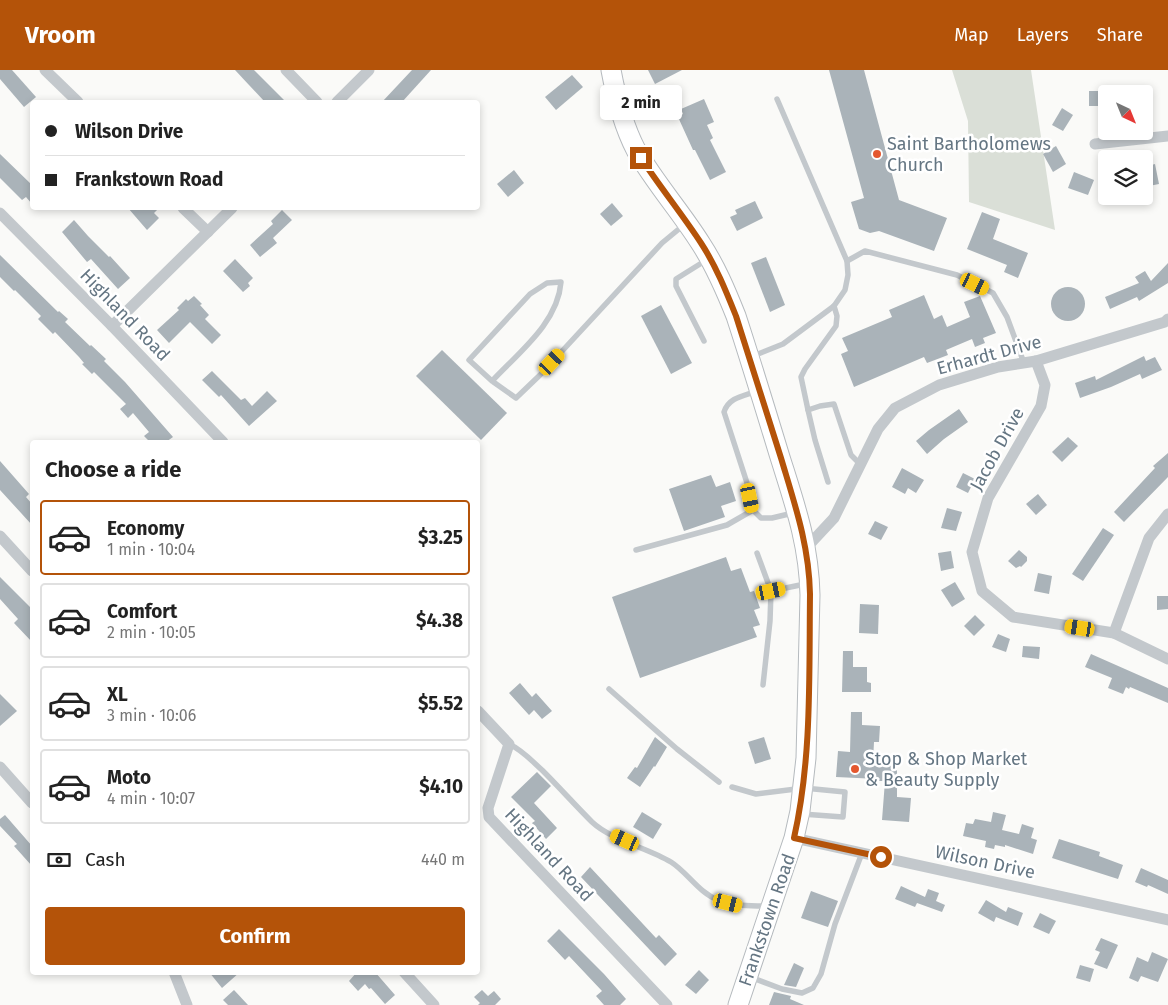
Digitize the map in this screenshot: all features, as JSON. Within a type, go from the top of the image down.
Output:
[{"type":"main road","name":"Frankstown Road","points":[[611,70],[618,105],[635,148],[710,258],[736,316],[807,547],[810,583],[804,788],[794,838],[738,1005]]},
{"type":"street","points":[[45,70],[76,100]]},
{"type":"street","points":[[286,70],[315,100]]},
{"type":"street","points":[[339,100],[369,70]]},
{"type":"street","points":[[1095,144],[1168,136]]},
{"type":"street","points":[[185,210],[208,232]]},
{"type":"street","points":[[112,326],[230,210]]},
{"type":"street","name":"Highland Road","points":[[0,213],[221,440]]},
{"type":"street","name":"Erhardt Drive","points":[[807,547],[834,518],[878,429],[895,408],[939,385],[998,367],[1036,361],[1165,322],[1168,319]]},
{"type":"street","name":"Jacob Drive","points":[[1036,361],[1045,385],[1041,406],[1020,446],[988,498],[972,552],[982,591],[1013,617],[1114,633],[1168,658]]},
{"type":"street","points":[[1114,633],[1149,538],[1168,514]]},
{"type":"street","points":[[0,536],[30,570]]},
{"type":"street","points":[[480,713],[509,744]]},
{"type":"street","name":"Highland Road","points":[[509,744],[488,808],[489,817],[667,1005]]},
{"type":"street","points":[[0,767],[30,801]]},
{"type":"street","name":"Wilson Drive","points":[[794,838],[1168,920]]},
{"type":"street","points":[[175,975],[187,1005]]},
{"type":"street","points":[[407,975],[434,1005]]},
{"type":"lane","points":[[749,358],[783,344],[834,306],[845,290],[848,275],[847,261],[777,99]]},
{"type":"lane","points":[[492,381],[546,324],[560,293],[561,282],[547,283],[530,294],[469,360],[492,381],[516,398],[540,375],[662,243],[687,222]]},
{"type":"lane","points":[[847,261],[865,251],[957,275],[992,293],[1007,317],[1024,363]]},
{"type":"lane","points":[[704,341],[676,286],[676,279],[710,258]]},
{"type":"lane","points":[[828,482],[814,440],[801,377],[836,326],[837,316],[834,306]]},
{"type":"lane","points":[[760,391],[734,399],[726,405],[724,412],[748,486],[753,510],[761,518],[772,518],[797,511]]},
{"type":"lane","points":[[808,410],[834,404],[851,455],[860,464]]},
{"type":"lane","points":[[636,550],[727,525],[753,510]]},
{"type":"lane","points":[[757,553],[771,591],[770,621],[763,685]]},
{"type":"lane","points":[[771,591],[810,583]]},
{"type":"lane","points":[[609,689],[677,749],[719,782]]},
{"type":"lane","points":[[509,744],[520,749],[572,799],[594,824],[613,835],[651,850],[673,863],[695,884],[716,900],[739,906],[772,906]]},
{"type":"lane","points":[[732,787],[756,794],[804,788],[845,792],[843,817],[800,814]]},
{"type":"lane","points":[[748,976],[782,989],[802,993],[813,988],[821,974],[835,924],[862,853]]},
{"type":"shaded area","points":[[952,70],[1031,70],[1055,230],[969,202],[968,121]]},
{"type":"building","points":[[0,70],[12,70],[36,97],[30,100],[24,107],[0,79]]},
{"type":"building","points":[[235,70],[254,70],[284,100],[263,100]]},
{"type":"building","points":[[412,70],[431,70],[404,100],[384,100]]},
{"type":"building","points":[[648,70],[682,70],[655,84]]},
{"type":"building","points":[[829,70],[864,70],[899,200],[947,218],[934,251],[879,231],[870,233],[859,229],[851,202],[864,198]]},
{"type":"building","points":[[572,75],[583,87],[556,110],[545,97]]},
{"type":"building","points":[[1089,91],[1098,91],[1098,106],[1089,106]]},
{"type":"building","points":[[704,99],[714,122],[707,125],[713,138],[710,140],[726,172],[710,180],[695,150],[693,150],[678,117],[683,114],[681,109]]},
{"type":"building","points":[[1062,108],[1073,115],[1063,131],[1052,125]]},
{"type":"building","points":[[1056,146],[1066,164],[1053,172],[1043,154]]},
{"type":"building","points":[[0,154],[30,183],[30,202],[26,197],[22,200],[0,178]]},
{"type":"building","points":[[1155,164],[1159,184],[1153,185],[1153,165]]},
{"type":"building","points":[[514,170],[524,183],[508,197],[497,184]]},
{"type":"building","points":[[1074,172],[1094,180],[1088,195],[1068,188]]},
{"type":"building","points":[[755,201],[763,218],[737,231],[730,217],[737,214],[735,210]]},
{"type":"building","points":[[612,203],[623,216],[611,226],[600,214]]},
{"type":"building","points":[[130,210],[157,210],[154,213],[159,218],[147,230]]},
{"type":"building","points":[[282,210],[292,220],[273,238],[277,243],[260,257],[250,245],[273,224],[271,221]]},
{"type":"building","points":[[982,212],[1000,219],[993,239],[1028,253],[1018,278],[1004,272],[1007,265],[967,249]]},
{"type":"building","points":[[74,220],[130,278],[118,289],[91,259],[87,262],[62,232]]},
{"type":"building","points":[[0,255],[58,312],[68,319],[65,322],[106,359],[104,361],[173,437],[169,440],[148,440],[144,436],[149,432],[133,413],[128,418],[120,409],[126,404],[94,372],[92,374],[82,364],[84,363],[55,332],[53,334],[38,319],[41,316],[0,277]]},
{"type":"building","points":[[766,257],[785,305],[770,312],[751,263]]},
{"type":"building","points":[[235,259],[253,278],[248,283],[250,286],[243,292],[223,271]]},
{"type":"building","points":[[1168,263],[1168,283],[1139,301],[1137,297],[1110,309],[1105,297],[1139,283],[1135,277],[1145,271],[1151,281]]},
{"type":"building","points":[[1068,287],[1080,292],[1085,304],[1080,316],[1068,321],[1056,316],[1051,304],[1056,292]]},
{"type":"building","points":[[924,295],[934,319],[942,315],[947,327],[970,317],[964,302],[980,296],[996,333],[983,338],[985,343],[975,347],[972,339],[946,350],[948,355],[927,363],[924,357],[854,387],[841,354],[848,351],[842,338],[892,317],[889,310]]},
{"type":"building","points":[[194,296],[209,315],[205,319],[221,335],[212,344],[190,322],[169,343],[157,330],[179,310],[177,308],[186,299],[188,301]]},
{"type":"building","points":[[661,305],[692,363],[671,374],[641,316]]},
{"type":"building","points":[[442,350],[507,413],[481,440],[416,376]]},
{"type":"building","points":[[1144,356],[1146,361],[1155,357],[1162,370],[1142,379],[1140,374],[1080,398],[1075,383],[1095,376],[1096,380]]},
{"type":"building","points":[[212,371],[241,400],[245,398],[252,406],[267,391],[277,401],[249,426],[221,395],[219,397],[202,380]]},
{"type":"building","points":[[959,409],[968,422],[927,454],[916,441]]},
{"type":"building","points":[[1068,437],[1078,446],[1062,462],[1052,452]]},
{"type":"building","points":[[1168,453],[1168,477],[1124,522],[1114,512],[1155,468],[1153,466]]},
{"type":"building","points":[[0,461],[29,494],[26,497],[30,502],[30,523],[0,490]]},
{"type":"building","points":[[902,468],[924,480],[916,493],[908,488],[905,494],[892,487]]},
{"type":"building","points":[[963,473],[975,479],[968,493],[956,487]]},
{"type":"building","points":[[711,475],[716,487],[730,482],[736,501],[721,506],[725,517],[684,531],[669,489]]},
{"type":"building","points":[[1038,494],[1047,505],[1036,515],[1026,504]]},
{"type":"building","points":[[947,508],[962,512],[956,531],[941,528]]},
{"type":"building","points":[[875,521],[888,527],[881,540],[868,534]]},
{"type":"building","points":[[1103,528],[1114,535],[1083,581],[1072,574]]},
{"type":"building","points":[[1019,550],[1027,557],[1027,561],[1021,567],[1016,568],[1008,561]]},
{"type":"building","points":[[951,551],[954,568],[941,571],[938,553]]},
{"type":"building","points":[[726,557],[731,571],[741,568],[750,592],[754,591],[760,608],[754,610],[760,625],[753,627],[757,637],[640,678],[612,597]]},
{"type":"building","points":[[1038,573],[1052,576],[1049,594],[1034,591]]},
{"type":"building","points":[[0,577],[30,607],[30,640],[14,623],[18,619],[0,599]]},
{"type":"building","points":[[955,582],[965,599],[952,607],[941,590]]},
{"type":"building","points":[[1157,596],[1168,596],[1168,609],[1157,610]]},
{"type":"building","points":[[860,604],[879,605],[878,634],[859,633]]},
{"type":"building","points":[[975,615],[985,625],[974,636],[964,626]]},
{"type":"building","points":[[998,634],[1010,639],[1006,652],[992,647]]},
{"type":"building","points":[[1023,646],[1040,647],[1039,659],[1022,657]]},
{"type":"building","points":[[843,651],[853,651],[853,667],[867,667],[867,682],[871,683],[871,692],[842,692]]},
{"type":"building","points":[[1091,654],[1168,688],[1168,703],[1130,687],[1129,689],[1126,687],[1123,694],[1108,688],[1112,678],[1085,667]]},
{"type":"building","points":[[520,683],[532,697],[536,693],[552,711],[542,719],[534,710],[529,715],[509,693]]},
{"type":"building","points":[[0,694],[17,711],[0,726]]},
{"type":"building","points":[[851,712],[862,712],[862,725],[880,726],[879,742],[874,742],[873,762],[897,762],[897,797],[911,798],[909,822],[882,820],[885,781],[836,777],[838,751],[850,752]]},
{"type":"building","points":[[655,737],[667,747],[640,787],[627,778],[635,767],[637,768]]},
{"type":"building","points":[[764,737],[771,759],[755,764],[748,742]]},
{"type":"building","points":[[537,772],[551,786],[534,803],[557,828],[546,839],[532,823],[535,821],[511,797]]},
{"type":"building","points":[[642,812],[662,824],[653,839],[633,827]]},
{"type":"building","points":[[993,812],[1006,815],[1002,830],[1019,834],[1022,824],[1034,828],[1031,838],[1037,840],[1033,854],[1005,845],[1005,847],[995,845],[994,849],[985,847],[986,841],[963,836],[966,823],[973,824],[975,819],[991,822]]},
{"type":"building","points":[[5,815],[30,844],[30,864],[14,846],[17,844],[0,826],[0,819]]},
{"type":"building","points":[[1059,839],[1100,852],[1099,856],[1123,865],[1118,879],[1052,858]]},
{"type":"building","points":[[590,867],[656,938],[659,935],[677,954],[665,966],[581,877]]},
{"type":"building","points":[[1141,868],[1168,880],[1168,894],[1148,885],[1147,887],[1135,882]]},
{"type":"building","points":[[901,886],[925,897],[928,889],[939,893],[936,901],[945,905],[942,912],[917,903],[915,907],[895,899]]},
{"type":"building","points":[[811,891],[838,901],[828,927],[801,918]]},
{"type":"building","points":[[986,900],[1006,912],[1008,907],[1023,913],[1018,926],[996,917],[994,922],[978,913]]},
{"type":"building","points":[[1040,913],[1056,921],[1049,934],[1033,927]]},
{"type":"building","points":[[559,929],[626,999],[620,1005],[604,1005],[596,996],[602,991],[569,956],[565,960],[547,941]]},
{"type":"building","points":[[1101,938],[1118,945],[1107,969],[1094,964],[1100,952],[1095,950]]},
{"type":"building","points":[[1152,952],[1168,959],[1158,982],[1141,976],[1138,982],[1129,978],[1137,957],[1148,962]]},
{"type":"building","points":[[794,963],[804,968],[796,987],[784,985]]},
{"type":"building","points":[[1080,965],[1094,969],[1090,982],[1076,978]]},
{"type":"building","points":[[699,970],[709,980],[696,994],[685,985]]},
{"type":"building","points":[[211,975],[237,975],[222,988]]},
{"type":"building","points":[[354,975],[378,975],[395,995],[385,1004],[365,984],[358,991],[349,981]]},
{"type":"building","points":[[234,990],[248,1005],[228,1005],[223,1000]]},
{"type":"building","points":[[482,990],[488,996],[494,991],[501,999],[495,1005],[478,1005],[480,1003],[474,997]]},
{"type":"building","points":[[774,992],[791,996],[790,999],[804,1005],[769,1005]]},
{"type":"place","name":"Saint Bartholomews Church","points":[[877,154]]},
{"type":"place","name":"Stop & Shop Market & Beauty Supply","points":[[855,769]]},
{"type":"route","points":[[641,158],[702,245],[728,295],[800,519],[807,547],[810,569],[810,594],[806,758],[804,788],[794,838],[881,857]]}]
